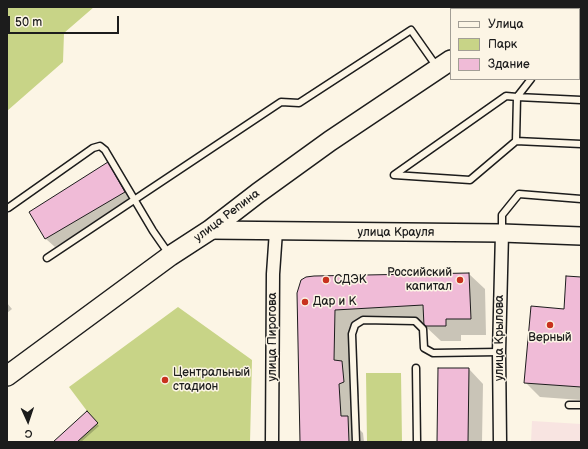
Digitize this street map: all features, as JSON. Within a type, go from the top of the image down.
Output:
[{"type":"main road","name":"улица Репина","points":[[7,375],[170,256],[210,230],[300,163],[444,64]]},
{"type":"main road","name":"улица Крауля","points":[[210,230],[502,233],[581,236]]},
{"type":"street","name":"улица Пирогова","points":[[272,442],[273,274],[276,231]]},
{"type":"street","name":"улица Крылова","points":[[500,442],[499,352],[502,233]]},
{"type":"lane","points":[[47,258],[135,201],[246,124],[281,102],[299,103],[411,30],[444,64]]},
{"type":"lane","points":[[516,141],[517,97],[530,80]]},
{"type":"lane","points":[[581,98],[506,96],[394,175],[470,180],[516,141],[581,144]]},
{"type":"lane","points":[[8,208],[93,148],[100,146],[105,150],[170,256]]},
{"type":"lane","points":[[502,233],[502,215],[519,194],[581,199]]},
{"type":"lane","points":[[356,442],[352,334],[355,325],[363,320],[415,321],[423,329],[424,348],[433,353],[499,352]]},
{"type":"lane","points":[[416,368],[417,442]]},
{"type":"lane","points":[[569,405],[581,405]]},
{"type":"shaded area","points":[[532,421],[581,424],[581,442],[531,442]]},
{"type":"green space","points":[[7,7],[94,7],[64,33],[63,62],[7,111]]},
{"type":"green space","name":"Центральный стадион","points":[[178,307],[252,360],[250,442],[53,442],[87,411],[69,387]]},
{"type":"green space","points":[[366,373],[401,373],[402,442],[367,442]]},
{"type":"building","points":[[108,162],[125,192],[45,239],[29,212]]},
{"type":"building","points":[[469,273],[471,319],[446,319],[446,326],[424,326],[423,305],[335,310],[334,360],[342,361],[344,382],[339,384],[341,416],[348,416],[349,442],[300,442],[297,293],[301,280],[306,277],[314,276]]},
{"type":"building","points":[[566,276],[581,277],[581,387],[524,383],[531,306],[564,309]]},
{"type":"building","points":[[438,368],[469,368],[468,442],[437,442]]},
{"type":"building","points":[[87,411],[98,423],[77,442],[53,442]]},
{"type":"place","name":"СДЭК","points":[[326,280]]},
{"type":"place","name":"Российский капитал","points":[[460,280]]},
{"type":"place","name":"Дар и К","points":[[305,302]]},
{"type":"place","name":"Верный","points":[[550,325]]},
{"type":"place","name":"Центральный стадион","points":[[165,380]]}]
